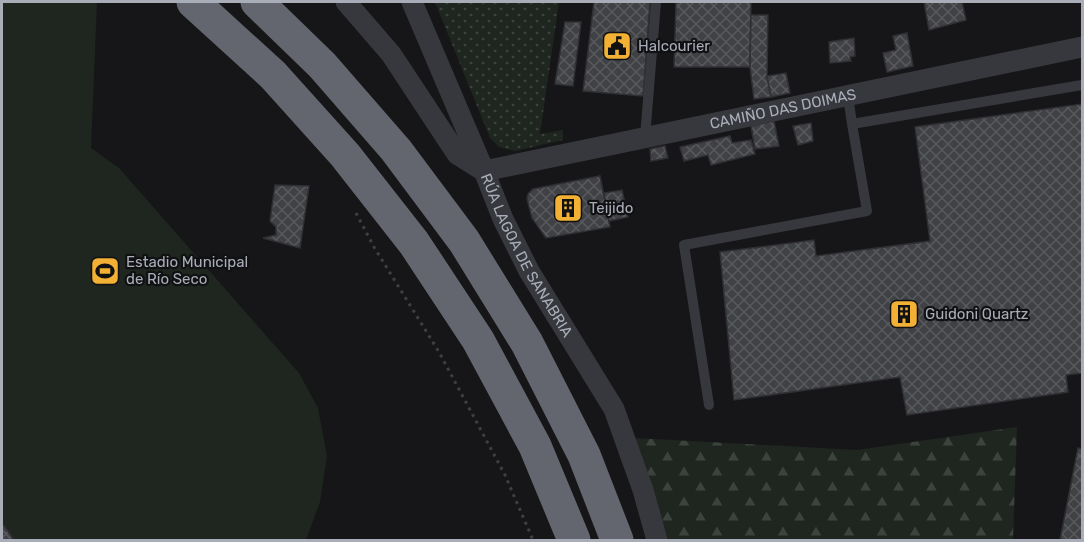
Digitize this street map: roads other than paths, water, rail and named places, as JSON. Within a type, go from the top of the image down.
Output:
[{"type":"highway","points":[[193,2],[273,75],[345,154],[414,243],[478,340],[520,417],[535,446],[574,540]]},
{"type":"highway","points":[[257,2],[345,90],[396,150],[464,241],[527,343],[584,455],[617,540]]},
{"type":"street","name":"RÚA LAGOA DE SANABRIA","points":[[346,2],[391,54],[457,154],[484,171],[503,219],[529,271],[614,409],[643,490],[657,540]]},
{"type":"street","points":[[412,2],[484,171]]},
{"type":"street","name":"CAMIÑO DAS DOIMAS","points":[[484,171],[1083,47]]},
{"type":"lane","points":[[645,138],[656,2]]},
{"type":"lane","points":[[852,124],[1083,85]]},
{"type":"lane","points":[[709,405],[684,245],[867,211],[848,96]]},
{"type":"place","name":"Halcourier","points":[[617,46]]},
{"type":"place","name":"Teijido","points":[[568,208]]},
{"type":"place","name":"Estadio Municipal de Río Seco","points":[[105,271]]},
{"type":"place","name":"Guidoni Quartz","points":[[904,314]]}]
